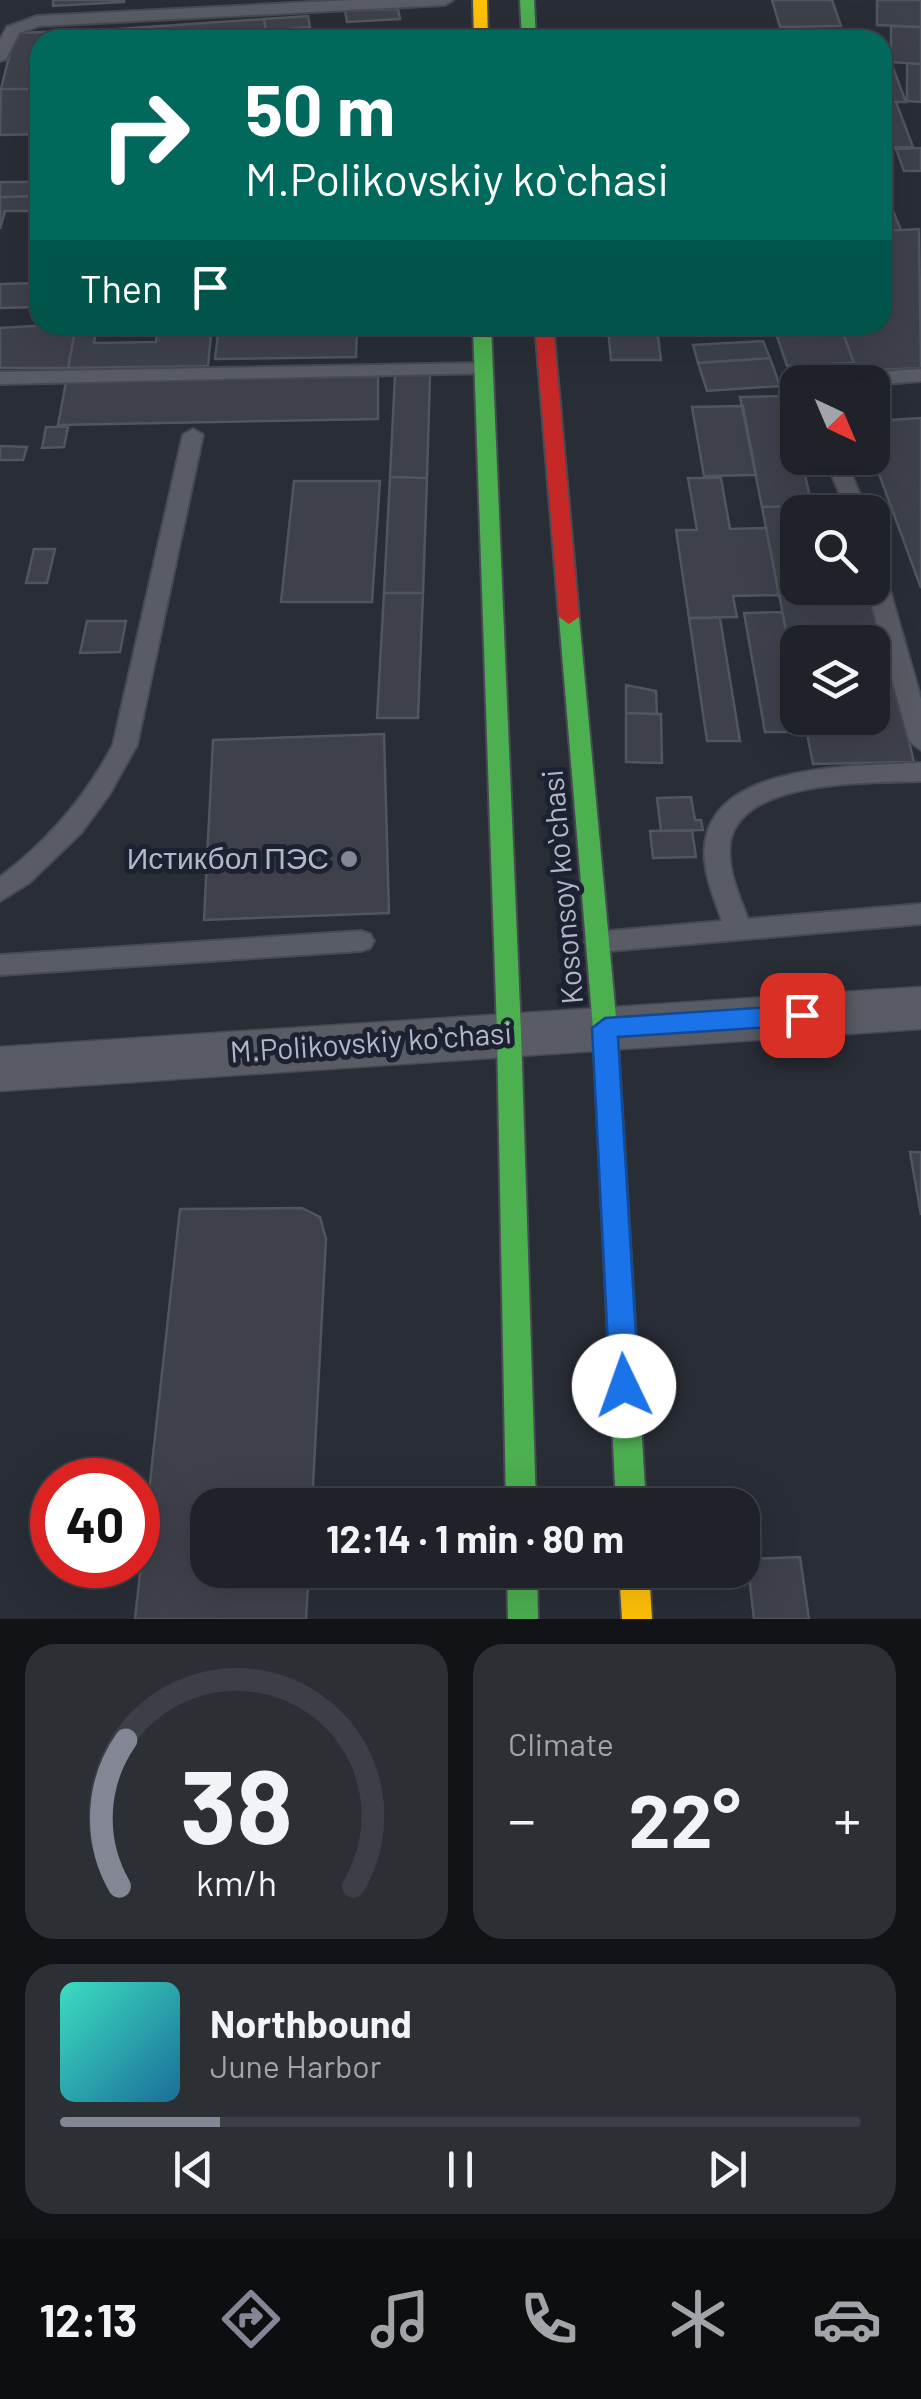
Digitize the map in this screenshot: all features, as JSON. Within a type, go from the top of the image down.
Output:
[{"type":"street","points":[[480,0],[481,30]]},
{"type":"street","points":[[527,0],[528,30]]},
{"type":"street","name":"Kosonsoy koʻchasi","points":[[482,335],[509,1032],[520,1488]]},
{"type":"street","name":"Kosonsoy koʻchasi","points":[[545,335],[605,1028],[630,1488]]},
{"type":"street","name":"M.Polikovskiy koʻchasi","points":[[0,1069],[509,1032],[921,1008]]},
{"type":"street","points":[[522,1588],[523,1619]]},
{"type":"street","points":[[635,1588],[637,1619]]},
{"type":"lane","points":[[0,56],[12,30],[37,20],[445,0]]},
{"type":"lane","points":[[0,378],[482,369]]},
{"type":"lane","points":[[890,377],[921,375]]},
{"type":"lane","points":[[0,891],[71,832],[104,788],[124,745],[193,434]]},
{"type":"lane","points":[[883,605],[921,742]]},
{"type":"lane","points":[[738,930],[718,858],[718,837],[752,797],[784,783],[921,772]]},
{"type":"lane","points":[[598,942],[921,914]]},
{"type":"lane","points":[[0,964],[361,942]]},
{"type":"building","points":[[53,0],[124,0],[124,2],[53,6]]},
{"type":"building","points":[[772,0],[832,0],[841,26],[780,27]]},
{"type":"building","points":[[877,0],[921,0],[921,27],[877,25]]},
{"type":"building","points":[[398,9],[400,19],[347,22],[345,11]]},
{"type":"building","points":[[308,16],[310,27],[266,30],[264,19]]},
{"type":"building","points":[[264,19],[266,30],[104,30]]},
{"type":"building","points":[[891,26],[921,27],[921,64],[892,62]]},
{"type":"building","points":[[30,32],[30,89],[1,89],[15,33]]},
{"type":"building","points":[[907,63],[921,64],[921,102],[907,101]]},
{"type":"building","points":[[892,65],[906,102],[892,102]]},
{"type":"building","points":[[1,89],[30,89],[30,134],[0,135]]},
{"type":"building","points":[[892,102],[896,102],[913,147],[892,148]]},
{"type":"building","points":[[921,148],[921,171],[904,171],[896,149]]},
{"type":"building","points":[[0,182],[30,182],[30,196],[0,197]]},
{"type":"building","points":[[30,196],[30,211],[5,211],[0,229],[0,197]]},
{"type":"building","points":[[892,209],[901,230],[892,230]]},
{"type":"building","points":[[919,229],[921,368],[855,365],[844,335],[892,335],[892,230]]},
{"type":"building","points":[[30,283],[30,307],[0,308],[0,284]]},
{"type":"building","points":[[30,326],[30,335],[74,335],[68,368],[0,368],[0,328]]},
{"type":"building","points":[[74,335],[95,335],[94,343],[156,342],[157,335],[211,335],[208,366],[68,368]]},
{"type":"building","points":[[218,335],[357,335],[356,357],[215,359]]},
{"type":"building","points":[[609,335],[658,335],[661,360],[611,360]]},
{"type":"building","points":[[776,335],[844,335],[854,363],[787,365]]},
{"type":"building","points":[[763,341],[770,358],[698,363],[693,345]]},
{"type":"building","points":[[770,358],[780,386],[707,391],[698,363]]},
{"type":"building","points":[[395,375],[430,375],[427,478],[390,477]]},
{"type":"building","points":[[378,376],[378,419],[58,425],[66,382]]},
{"type":"building","points":[[780,396],[780,475],[805,475],[810,495],[780,495],[780,507],[762,507],[740,397]]},
{"type":"building","points":[[743,406],[756,475],[704,476],[692,407]]},
{"type":"building","points":[[921,418],[921,588],[890,495],[879,475],[890,475],[890,420]]},
{"type":"building","points":[[46,427],[68,427],[64,447],[42,448]]},
{"type":"building","points":[[0,446],[27,447],[23,460],[0,460]]},
{"type":"building","points":[[390,477],[427,478],[423,593],[384,593]]},
{"type":"building","points":[[688,478],[721,478],[730,529],[766,528],[779,595],[733,596],[737,617],[689,618],[676,530],[697,530]]},
{"type":"building","points":[[294,481],[380,481],[372,602],[281,602]]},
{"type":"building","points":[[762,507],[780,507],[780,595],[779,595]]},
{"type":"building","points":[[34,549],[55,549],[47,583],[26,583]]},
{"type":"building","points":[[384,593],[423,593],[418,718],[377,718]]},
{"type":"building","points":[[781,605],[876,605],[881,625],[785,625]]},
{"type":"building","points":[[782,612],[780,732],[765,732],[744,613]]},
{"type":"building","points":[[689,618],[720,618],[740,741],[707,741]]},
{"type":"building","points":[[87,621],[126,621],[120,652],[80,653]]},
{"type":"building","points":[[890,663],[914,762],[813,764],[807,735],[890,735]]},
{"type":"building","points":[[626,685],[656,691],[657,714],[626,713]]},
{"type":"building","points":[[626,713],[661,714],[662,763],[626,762]]},
{"type":"building","points":[[384,734],[389,913],[204,920],[213,740]]},
{"type":"building","points":[[691,797],[695,820],[701,820],[703,830],[661,831],[657,798]]},
{"type":"building","points":[[692,830],[696,857],[653,858],[650,831]]},
{"type":"building","points":[[910,1152],[921,1152],[921,1215]]},
{"type":"building","points":[[302,1208],[320,1217],[326,1239],[313,1488],[190,1488],[190,1588],[308,1588],[306,1619],[135,1619],[138,1588],[160,1588],[160,1458],[153,1458],[180,1209]]},
{"type":"building","points":[[800,1557],[809,1619],[754,1619],[750,1588],[760,1588],[760,1559]]},
{"type":"traffic: fast","points":[[527,0],[528,30]]},
{"type":"traffic: fast","points":[[482,335],[509,1032],[521,1488]]},
{"type":"traffic: fast","points":[[569,617],[605,1028],[630,1488]]},
{"type":"traffic: fast","points":[[522,1588],[523,1619]]},
{"type":"traffic: slow","points":[[480,0],[481,30]]},
{"type":"traffic: slow","points":[[635,1588],[637,1619]]},
{"type":"traffic: jam","points":[[545,335],[569,617]]},
{"type":"place","name":"Истикбол ПЭС","points":[[349,859]]},
{"type":"route","points":[[624,1386],[605,1028],[802,1015]]}]
